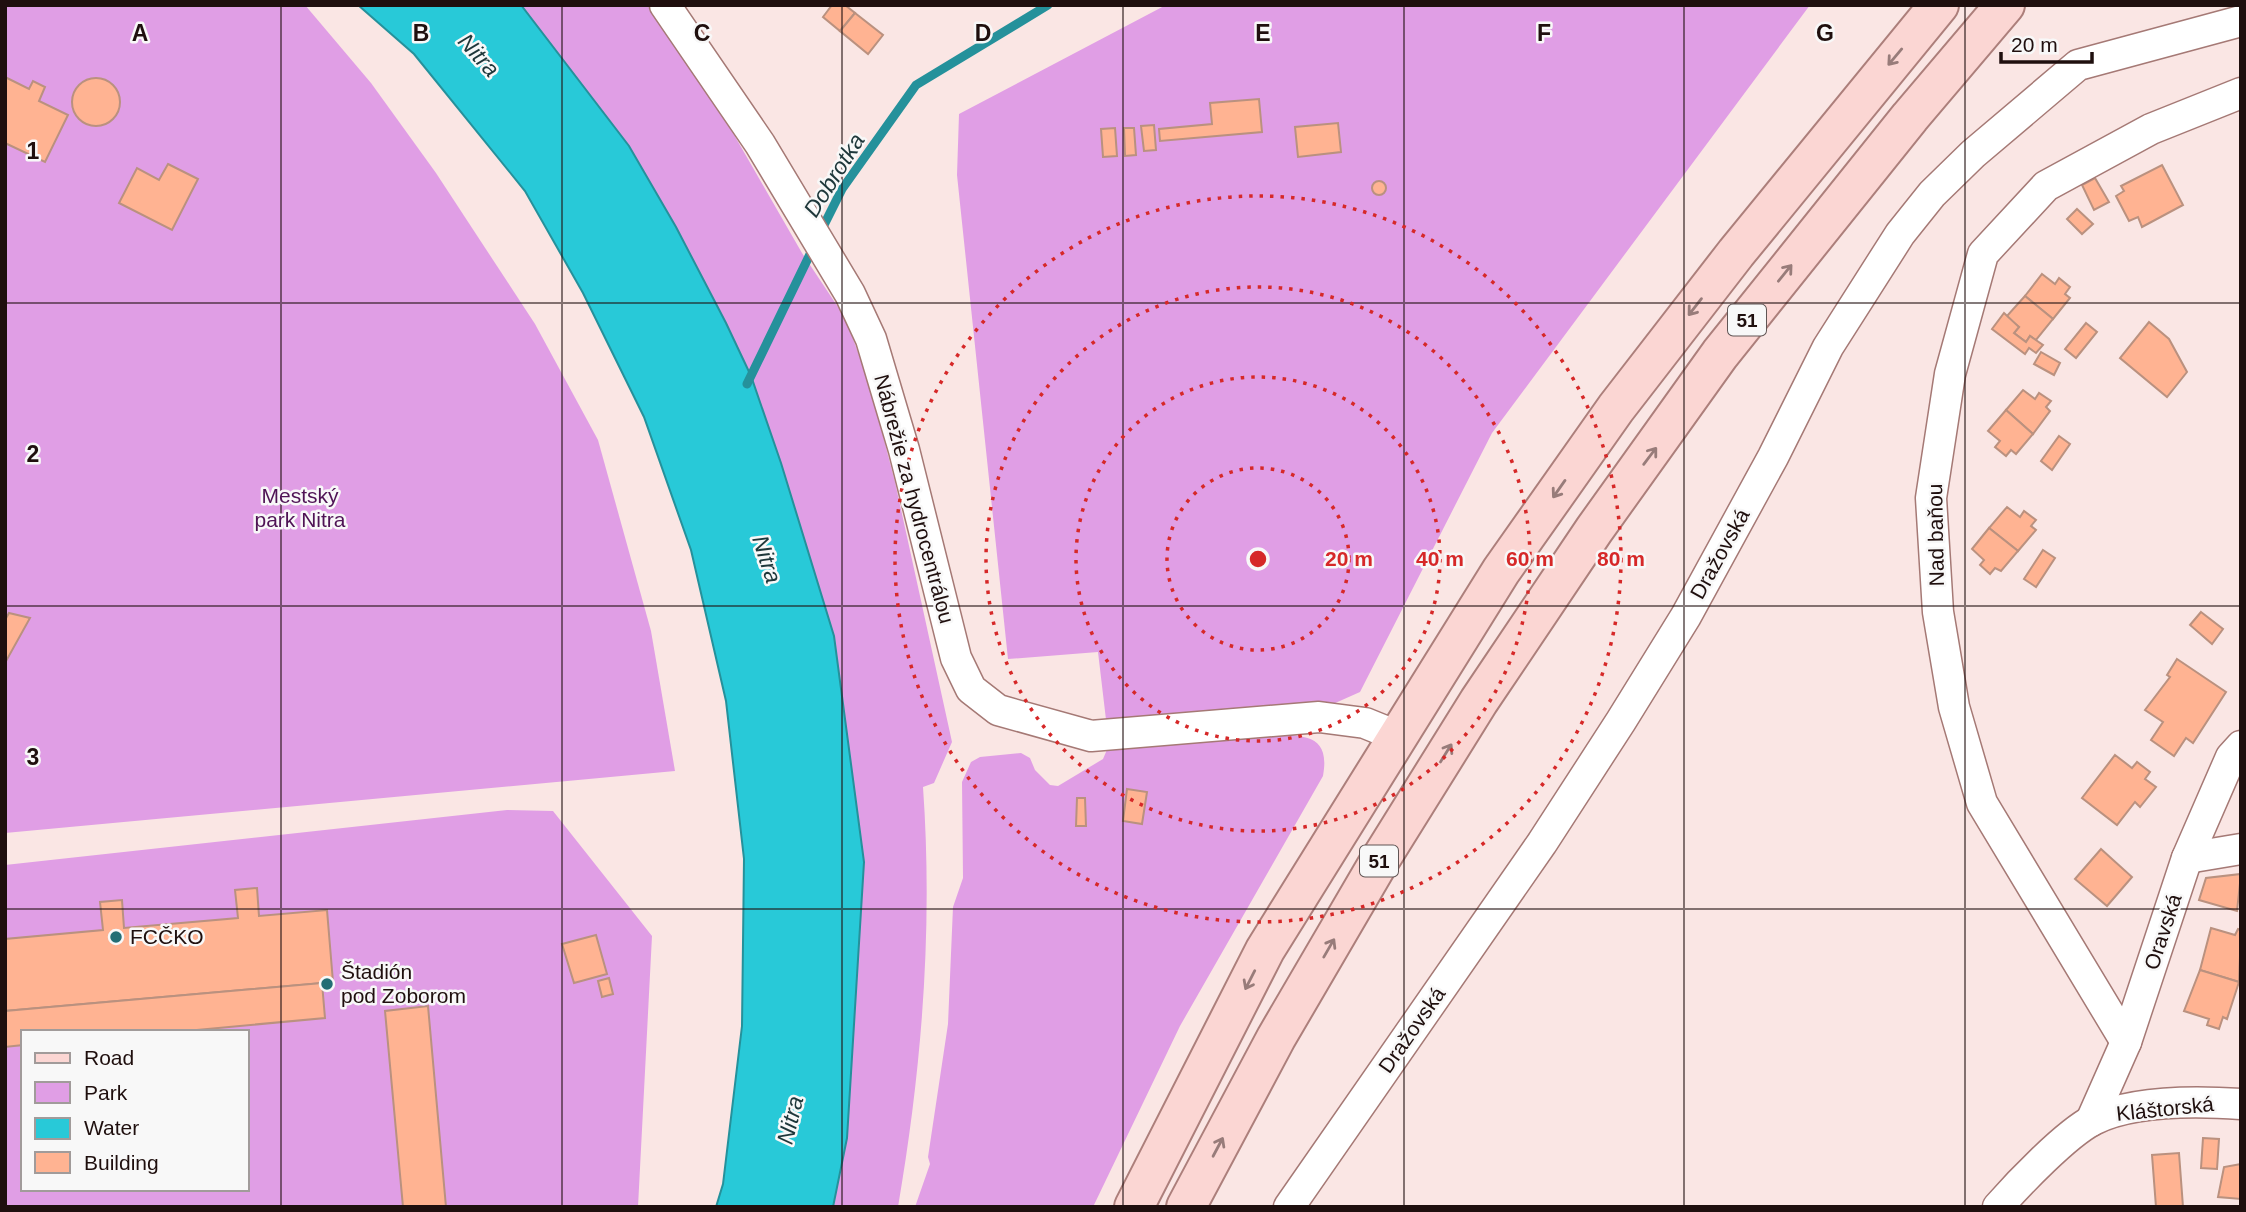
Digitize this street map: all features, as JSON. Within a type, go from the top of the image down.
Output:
[{"type":"main road","name":"51","points":[[1134,1207],[1265,950],[1501,571],[1616,408],[1736,253],[1939,5]]},
{"type":"main road","name":"51","points":[[1186,1207],[1276,1038],[1380,860],[1479,701],[1594,530],[1720,354],[1910,117],[2005,5]]},
{"type":"street","name":"Nábrežie za hydrocentrálou","points":[[665,5],[760,144],[850,294],[871,339],[904,450],[956,658],[971,689],[998,710],[1091,736],[1320,717],[1365,723],[1397,736]]},
{"type":"street","name":"Dražovská","points":[[1289,1207],[1542,843],[1621,721],[1686,616],[1773,457],[1828,347],[1900,234],[1932,194],[1973,154],[2078,65],[2241,21]]},
{"type":"street","name":"Nad baňou","points":[[2126,1042],[1982,803],[1954,707],[1940,626],[1931,498],[1950,374],[1983,254],[2046,186],[2151,129],[2241,93]]},
{"type":"street","name":"Oravská","points":[[2091,1121],[2126,1042],[2188,858],[2231,757],[2241,746]]},
{"type":"street","points":[[2188,858],[2241,849]]},
{"type":"street","name":"Kláštorská","points":[[2091,1121],[2120,1110],[2203,1101],[2241,1104]]},
{"type":"street","points":[[1998,1207],[2024,1177],[2091,1121]]},
{"type":"green space","name":"Mestský park Nitra","points":[[5,5],[305,5],[371,83],[436,173],[535,324],[598,440],[651,631],[675,771],[5,833]]},
{"type":"green space","points":[[521,5],[647,5],[733,133],[802,253],[846,319],[870,386],[895,482],[952,742],[934,783],[923,787],[927,892],[923,997],[913,1102],[898,1207],[833,1207],[847,1138],[864,862],[834,636],[781,463],[751,376],[676,227],[628,146]]},
{"type":"green space","points":[[1166,5],[1810,5],[1492,433],[1360,692],[1270,732],[1311,739],[1318,744],[1324,761],[1323,776],[1180,1026],[1093,1207],[915,1207],[930,1164],[928,1157],[948,1024],[953,907],[963,878],[962,782],[971,762],[980,757],[1021,753],[1030,758],[1035,770],[1050,785],[1058,786],[1103,759],[1109,745],[1098,652],[1008,659],[957,175],[959,114]]},
{"type":"green space","name":"Štadión pod Zoborom","points":[[507,810],[553,811],[652,936],[638,1207],[5,1207],[5,865]]},
{"type":"water","name":"Nitra","points":[[358,5],[521,5],[629,146],[676,227],[751,376],[781,463],[834,636],[864,862],[847,1138],[833,1207],[716,1207],[723,1184],[742,1026],[744,859],[726,701],[691,550],[644,417],[583,293],[525,191],[414,54]]},
{"type":"building","points":[[832,5],[845,5],[855,13],[840,31],[823,17]]},
{"type":"building","points":[[855,13],[883,35],[868,54],[840,31]]},
{"type":"building","points":[[5,77],[29,89],[33,81],[45,87],[39,101],[68,115],[45,162],[5,143]]},
{"type":"building","points":[[96,78],[113,85],[120,102],[113,119],[96,126],[79,119],[72,102],[79,85]]},
{"type":"building","points":[[1259,99],[1262,132],[1160,141],[1159,129],[1212,124],[1210,103]]},
{"type":"building","points":[[1338,123],[1341,152],[1298,157],[1295,127]]},
{"type":"building","points":[[1154,125],[1156,150],[1144,151],[1141,126]]},
{"type":"building","points":[[1115,128],[1117,156],[1103,157],[1101,129]]},
{"type":"building","points":[[1124,128],[1134,128],[1136,155],[1125,156]]},
{"type":"building","points":[[168,164],[198,179],[172,230],[119,203],[137,168],[159,180]]},
{"type":"building","points":[[2162,165],[2183,205],[2142,227],[2138,217],[2129,221],[2116,196],[2124,191],[2121,186]]},
{"type":"building","points":[[2095,178],[2109,202],[2094,210],[2082,185]]},
{"type":"building","points":[[1379,181],[1384,183],[1384,193],[1379,195],[1374,193],[1372,188],[1374,183]]},
{"type":"building","points":[[2077,209],[2093,224],[2082,234],[2067,219]]},
{"type":"building","points":[[2042,274],[2055,284],[2059,278],[2070,287],[2065,294],[2070,298],[2053,319],[2025,296]]},
{"type":"building","points":[[2025,296],[2053,319],[2036,340],[2030,336],[2026,342],[2014,333],[2019,327],[2006,317]]},
{"type":"building","points":[[2004,313],[2019,327],[2014,333],[2026,342],[2030,336],[2043,345],[2036,353],[2029,348],[2025,354],[1992,329]]},
{"type":"building","points":[[2149,322],[2169,339],[2187,372],[2167,397],[2120,358]]},
{"type":"building","points":[[2086,323],[2097,332],[2076,358],[2065,349]]},
{"type":"building","points":[[2041,352],[2060,363],[2054,375],[2034,364]]},
{"type":"building","points":[[2023,390],[2035,399],[2039,393],[2051,401],[2046,407],[2050,411],[2033,434],[2006,410]]},
{"type":"building","points":[[2006,410],[2033,434],[2016,454],[2011,450],[2006,456],[1995,447],[2000,441],[1988,431]]},
{"type":"building","points":[[2059,436],[2070,444],[2052,470],[2041,461]]},
{"type":"building","points":[[2007,507],[2020,517],[2024,511],[2036,520],[2031,526],[2036,530],[2018,551],[1989,528]]},
{"type":"building","points":[[1989,528],[2018,551],[2001,571],[1995,568],[1990,574],[1980,565],[1984,560],[1972,549]]},
{"type":"building","points":[[2043,550],[2055,558],[2036,587],[2024,579]]},
{"type":"building","points":[[2201,612],[2223,629],[2212,644],[2190,625]]},
{"type":"building","points":[[9,613],[30,618],[5,663],[5,620]]},
{"type":"building","points":[[2177,659],[2226,692],[2193,743],[2186,738],[2174,756],[2151,740],[2163,722],[2145,710],[2170,677],[2167,675]]},
{"type":"building","points":[[2115,755],[2132,768],[2137,762],[2150,772],[2145,779],[2156,787],[2140,807],[2135,802],[2117,825],[2082,798]]},
{"type":"building","points":[[1127,789],[1147,792],[1142,824],[1123,821]]},
{"type":"building","points":[[1077,798],[1085,798],[1086,826],[1076,826]]},
{"type":"building","points":[[2101,849],[2132,877],[2107,906],[2075,879]]},
{"type":"building","points":[[2241,874],[2237,911],[2199,900],[2206,878]]},
{"type":"building","points":[[257,888],[259,916],[327,910],[333,982],[5,1011],[5,939],[103,930],[100,902],[122,900],[124,928],[238,918],[235,890]]},
{"type":"building","points":[[2211,928],[2235,935],[2238,929],[2241,930],[2239,982],[2200,970]]},
{"type":"building","points":[[596,935],[607,974],[574,983],[562,944]]},
{"type":"building","points":[[2200,970],[2239,982],[2227,1019],[2223,1017],[2219,1029],[2207,1025],[2209,1019],[2184,1011]]},
{"type":"building","points":[[609,978],[613,994],[602,997],[598,981]]},
{"type":"building","points":[[322,983],[325,1018],[196,1030],[21,1030],[21,1045],[5,1047],[5,1011]]},
{"type":"building","points":[[428,1006],[446,1207],[403,1207],[385,1011]]},
{"type":"building","points":[[2203,1138],[2219,1139],[2217,1169],[2201,1168]]},
{"type":"building","points":[[2179,1153],[2183,1207],[2156,1207],[2152,1155]]},
{"type":"building","points":[[2241,1164],[2241,1199],[2218,1197],[2224,1167]]},
{"type":"waterway","name":"Dobrotka","points":[[820,233],[842,189],[916,85],[1048,5]]},
{"type":"waterway","name":"Dobrotka","points":[[747,384],[814,246]]},
{"type":"place","name":"FCČKO","points":[[116,937]]},
{"type":"place","name":"Štadión pod Zoborom","points":[[327,984]]}]
